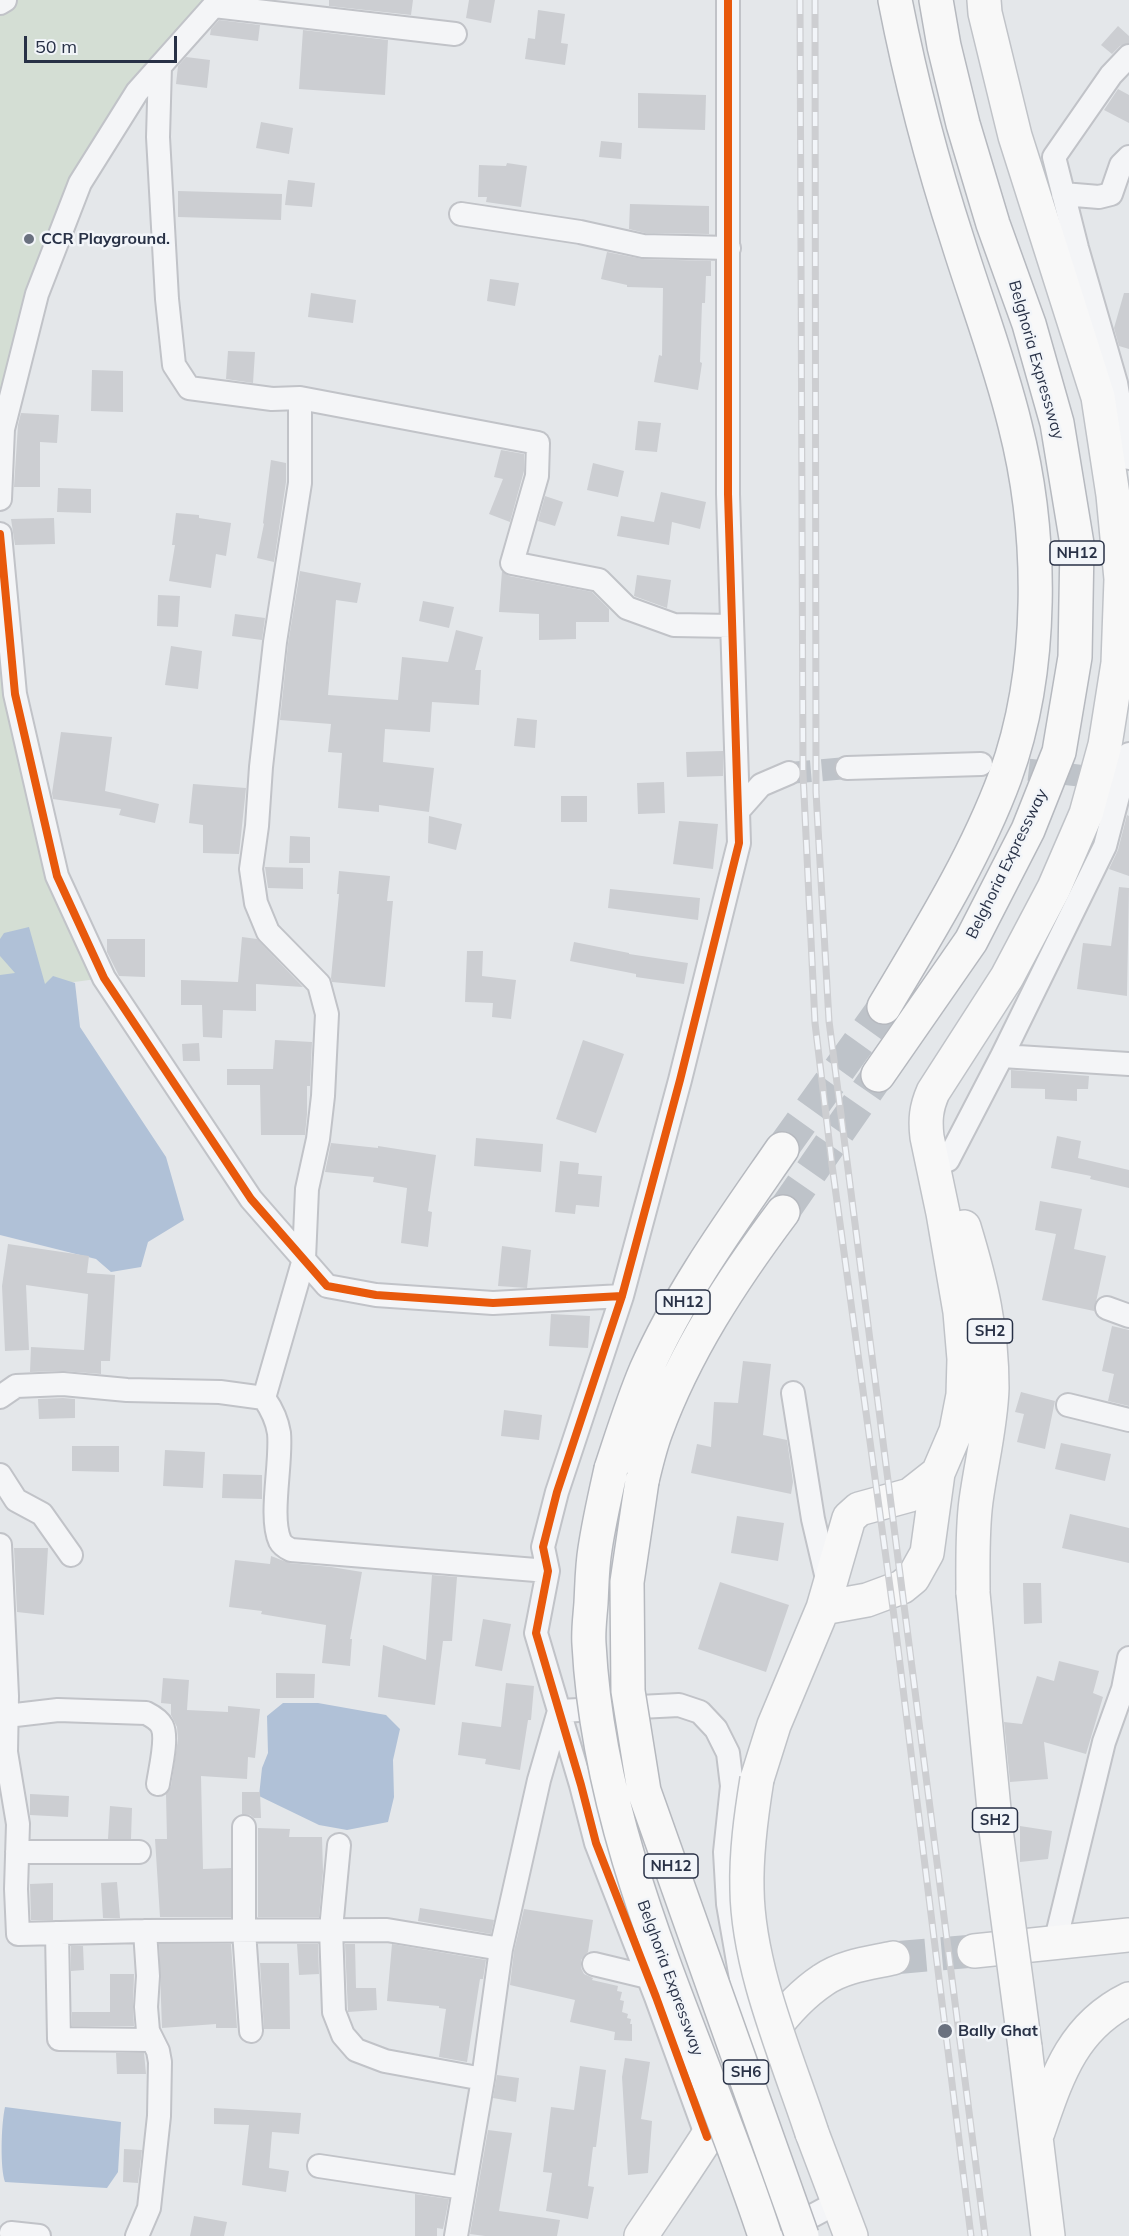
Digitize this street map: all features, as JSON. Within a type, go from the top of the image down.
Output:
[{"type":"main road","name":"NH12","points":[[884,1007],[950,895],[983,830],[1005,775],[1022,714],[1032,658],[1034,601],[1034,545],[1028,487],[1016,426],[928,144],[908,71],[895,0]]},
{"type":"main road","name":"Belghoria Expressway","points":[[878,1075],[971,941],[1028,830],[1059,752],[1075,657],[1077,544],[1057,423],[1029,324],[993,224],[963,124],[944,46],[936,0]]},
{"type":"main road","name":"SH2","points":[[984,0],[985,13],[1015,136],[1098,397],[1113,495],[1120,579],[1118,663],[1105,745],[1086,814],[1054,888],[1007,977],[927,1105],[925,1120],[932,1167],[985,1302],[991,1349],[992,1391],[976,1503],[973,1538],[973,1593],[996,1830],[1035,2139]]},
{"type":"main road","name":"SH2","points":[[851,2236],[812,2133],[762,1984],[750,1928],[747,1846],[757,1779],[778,1715],[826,1597],[849,1518],[859,1509],[910,1495],[938,1473],[956,1431],[963,1395],[964,1359],[943,1113],[945,1074]]},
{"type":"main road","name":"Belghoria Expressway","points":[[765,2236],[748,2185],[674,1994],[611,1800],[595,1714],[589,1642],[595,1551],[610,1469],[647,1369],[674,1316],[708,1258],[782,1149]]},
{"type":"main road","name":"NH12","points":[[783,1212],[718,1304],[671,1393],[655,1434],[642,1480],[627,1593],[628,1691],[644,1791],[802,2236]]},
{"type":"main road","points":[[826,1597],[867,1600],[902,1587],[913,1578],[927,1553],[938,1473]]},
{"type":"main road","points":[[974,1951],[1129,1935]]},
{"type":"main road","name":"SH6","points":[[641,2236],[707,2137],[761,2048],[781,2019],[801,1996],[825,1978],[854,1966],[892,1958]]},
{"type":"main road","points":[[1048,2236],[1035,2139],[1065,2060],[1078,2039],[1100,2018],[1129,1999]]},
{"type":"street","points":[[0,3],[5,0]]},
{"type":"street","points":[[707,2137],[596,1843],[536,1634],[548,1571],[543,1547],[557,1492],[622,1296],[680,1080],[738,843],[728,494],[728,0]]},
{"type":"street","points":[[0,499],[3,429],[37,294],[80,183],[136,92],[216,3],[454,34]]},
{"type":"street","points":[[1129,56],[1111,75],[1054,157],[1116,383],[1129,458]]},
{"type":"street","points":[[160,66],[161,218],[166,299],[174,366],[189,388],[261,398],[300,398],[538,444],[537,476],[512,563],[599,580],[627,608],[674,625],[732,626]]},
{"type":"street","points":[[1063,194],[1099,197],[1111,194],[1121,165],[1129,157]]},
{"type":"street","points":[[461,214],[580,232],[643,246],[729,248]]},
{"type":"street","points":[[264,1398],[304,1259],[307,1189],[318,1139],[323,1096],[327,1014],[319,984],[268,932],[256,903],[251,869],[275,642],[300,483],[300,398]]},
{"type":"street","points":[[0,534],[15,694],[57,876],[104,978],[251,1199],[327,1286],[376,1296],[493,1303],[622,1296]]},
{"type":"street","points":[[948,1160],[1105,846],[1126,782],[1129,754]]},
{"type":"street","points":[[847,768],[981,764]]},
{"type":"street","points":[[738,811],[761,785],[789,773]]},
{"type":"street","points":[[1002,1056],[1129,1064]]},
{"type":"street","points":[[1107,1308],[1129,1316]]},
{"type":"street","points":[[0,1397],[16,1386],[63,1384],[127,1390],[220,1392],[264,1398],[272,1408],[279,1432],[275,1522],[281,1543],[291,1550],[548,1571]]},
{"type":"street","points":[[793,1393],[826,1597]]},
{"type":"street","points":[[1068,1405],[1129,1420]]},
{"type":"street","points":[[0,1476],[16,1500],[42,1514],[72,1555]]},
{"type":"street","points":[[0,1545],[5,1702],[3,1752],[18,1824],[18,1934],[387,1930],[501,1949]]},
{"type":"street","points":[[1055,1943],[1104,1742],[1120,1727],[1122,1689],[1129,1658]]},
{"type":"street","points":[[5,1702],[58,1710],[146,1713],[162,1726],[163,1745],[159,1784]]},
{"type":"street","points":[[559,1711],[679,1705],[700,1712],[716,1729],[728,1753],[732,1786],[725,1852],[728,1904],[743,1990],[761,2048]]},
{"type":"street","points":[[456,2236],[483,2079],[501,1949],[539,1780],[559,1711]]},
{"type":"street","points":[[244,1827],[244,1931],[251,2031]]},
{"type":"street","points":[[339,1845],[331,1929],[334,2012],[343,2035],[356,2050],[385,2061],[483,2079]]},
{"type":"street","points":[[17,1852],[139,1852]]},
{"type":"street","points":[[137,2236],[149,2208],[159,2116],[160,2062],[148,2031],[145,1931]]},
{"type":"street","points":[[57,1933],[59,2039],[152,2040]]},
{"type":"street","points":[[594,1964],[648,1977]]},
{"type":"street","points":[[319,2166],[464,2188]]},
{"type":"street","points":[[775,2236],[838,2202]]},
{"type":"street","points":[[11,2233],[39,2236]]},
{"type":"shaded area","name":"CCR Playground.","points":[[5,0],[219,0],[137,92],[37,294],[0,499],[0,3]]},
{"type":"shaded area","points":[[0,534],[15,694],[57,876],[104,978],[0,992]]},
{"type":"water","points":[[29,927],[45,984],[53,976],[75,983],[80,1027],[166,1157],[184,1220],[148,1242],[141,1267],[111,1272],[96,1259],[0,1235],[0,975],[15,973],[0,956],[0,939],[4,933]]},
{"type":"water","points":[[283,1703],[318,1703],[386,1715],[400,1729],[393,1760],[394,1797],[388,1822],[347,1830],[319,1825],[259,1796],[262,1768],[268,1753],[267,1716]]},
{"type":"water","points":[[5,2107],[121,2122],[118,2172],[107,2188],[5,2182],[2,2146]]},
{"type":"building","points":[[329,0],[413,0],[411,15],[329,6]]},
{"type":"building","points":[[469,0],[495,0],[491,23],[466,18]]},
{"type":"building","points":[[538,10],[565,14],[561,43],[568,44],[565,65],[525,59],[528,38],[535,39]]},
{"type":"building","points":[[219,20],[260,25],[258,41],[210,35],[211,29]]},
{"type":"building","points":[[1118,26],[1129,36],[1129,43],[1120,46],[1112,54],[1101,45]]},
{"type":"building","points":[[303,30],[388,40],[385,95],[299,89]]},
{"type":"building","points":[[186,57],[210,60],[207,88],[176,84],[178,66]]},
{"type":"building","points":[[1118,89],[1129,95],[1129,123],[1104,110]]},
{"type":"building","points":[[638,93],[706,95],[705,130],[638,128]]},
{"type":"building","points":[[261,122],[293,128],[289,154],[256,148]]},
{"type":"building","points":[[601,141],[622,143],[621,159],[599,157]]},
{"type":"building","points":[[507,163],[527,166],[521,207],[486,202],[487,197],[478,197],[479,165],[506,166]]},
{"type":"building","points":[[288,180],[315,183],[312,207],[285,205]]},
{"type":"building","points":[[178,191],[282,194],[281,220],[178,217]]},
{"type":"building","points":[[630,204],[709,206],[709,234],[645,233],[629,229]]},
{"type":"building","points":[[607,252],[642,259],[711,261],[711,276],[706,276],[705,303],[702,303],[700,362],[702,363],[698,390],[654,382],[659,355],[662,356],[663,288],[627,287],[627,285],[601,279]]},
{"type":"building","points":[[490,279],[519,283],[515,306],[487,301]]},
{"type":"building","points":[[311,293],[356,300],[353,323],[308,317]]},
{"type":"building","points":[[1124,293],[1129,293],[1129,349],[1119,346],[1114,328]]},
{"type":"building","points":[[228,351],[255,352],[253,383],[226,379]]},
{"type":"building","points":[[92,370],[123,371],[123,412],[91,411]]},
{"type":"building","points":[[21,413],[59,415],[57,443],[40,442],[40,487],[14,487],[18,425]]},
{"type":"building","points":[[638,421],[661,423],[657,452],[635,450]]},
{"type":"building","points":[[501,450],[524,454],[524,471],[510,522],[489,514],[503,479],[494,477]]},
{"type":"building","points":[[271,460],[286,463],[286,482],[274,562],[257,558],[264,524]]},
{"type":"building","points":[[593,463],[624,471],[618,497],[587,490]]},
{"type":"building","points":[[58,488],[91,489],[91,513],[57,512]]},
{"type":"building","points":[[661,492],[706,502],[700,529],[672,522],[669,545],[617,536],[621,516],[654,522]]},
{"type":"building","points":[[545,496],[563,502],[555,526],[538,521]]},
{"type":"building","points":[[176,513],[199,515],[199,518],[231,523],[226,556],[216,554],[211,588],[169,581],[175,545],[172,545]]},
{"type":"building","points":[[54,518],[55,544],[15,545],[11,519]]},
{"type":"building","points":[[300,571],[361,583],[357,603],[336,600],[328,695],[398,700],[402,657],[448,662],[456,630],[483,637],[475,670],[481,670],[479,705],[432,702],[430,732],[385,729],[383,762],[434,768],[429,812],[379,805],[379,812],[338,808],[342,753],[328,752],[331,724],[280,720],[288,644]]},
{"type":"building","points":[[502,571],[509,576],[592,592],[609,609],[609,622],[576,622],[576,639],[539,640],[539,614],[499,612]]},
{"type":"building","points":[[637,575],[671,580],[667,608],[634,596]]},
{"type":"building","points":[[158,595],[180,596],[178,627],[157,626]]},
{"type":"building","points":[[423,601],[454,607],[449,628],[419,621]]},
{"type":"building","points":[[235,614],[265,618],[262,640],[232,636]]},
{"type":"building","points":[[171,646],[202,651],[198,689],[165,685]]},
{"type":"building","points":[[517,718],[537,720],[535,748],[514,746]]},
{"type":"building","points":[[61,732],[112,737],[105,791],[159,804],[155,823],[119,815],[121,809],[53,799]]},
{"type":"building","points":[[723,751],[723,776],[687,777],[686,752]]},
{"type":"building","points":[[664,782],[665,813],[638,814],[637,783]]},
{"type":"building","points":[[193,784],[246,788],[239,854],[203,853],[203,825],[189,823]]},
{"type":"building","points":[[561,796],[587,796],[587,822],[561,822]]},
{"type":"building","points":[[1127,815],[1129,816],[1129,876],[1109,869],[1118,850]]},
{"type":"building","points":[[429,816],[462,824],[456,850],[428,843]]},
{"type":"building","points":[[679,821],[718,824],[713,869],[673,864]]},
{"type":"building","points":[[290,836],[310,837],[310,863],[289,863]]},
{"type":"building","points":[[265,867],[303,868],[303,889],[268,888]]},
{"type":"building","points":[[339,871],[390,876],[387,901],[393,901],[385,987],[332,982]]},
{"type":"building","points":[[1119,887],[1129,888],[1127,996],[1077,989],[1083,943],[1111,946]]},
{"type":"building","points":[[610,889],[700,898],[698,920],[608,908]]},
{"type":"building","points":[[242,937],[257,939],[303,987],[256,984],[256,1011],[223,1010],[222,1038],[203,1037],[202,1005],[181,1005],[181,980],[238,982]]},
{"type":"building","points":[[107,939],[145,939],[145,977],[119,976],[107,952]]},
{"type":"building","points":[[574,942],[629,954],[688,963],[684,984],[636,977],[636,974],[570,961]]},
{"type":"building","points":[[467,951],[483,951],[482,976],[516,980],[511,1019],[492,1017],[493,1003],[465,1002]]},
{"type":"building","points":[[275,1040],[312,1042],[305,1135],[261,1135],[260,1085],[227,1085],[227,1069],[273,1069]]},
{"type":"building","points":[[583,1040],[624,1054],[596,1133],[556,1119]]},
{"type":"building","points":[[199,1043],[200,1061],[183,1061],[182,1044]]},
{"type":"building","points":[[1011,1070],[1089,1076],[1088,1089],[1077,1089],[1077,1101],[1045,1099],[1045,1089],[1011,1088]]},
{"type":"building","points":[[1057,1136],[1081,1141],[1078,1158],[1129,1170],[1129,1188],[1090,1179],[1091,1176],[1051,1168]]},
{"type":"building","points":[[476,1138],[543,1144],[541,1172],[474,1166]]},
{"type":"building","points":[[331,1143],[378,1148],[378,1146],[436,1155],[428,1211],[432,1212],[428,1247],[401,1243],[407,1188],[373,1182],[374,1177],[325,1172]]},
{"type":"building","points":[[560,1161],[579,1163],[578,1174],[602,1176],[599,1207],[576,1205],[575,1214],[555,1212]]},
{"type":"building","points":[[1040,1201],[1082,1209],[1074,1249],[1106,1256],[1094,1311],[1042,1300],[1056,1234],[1035,1230]]},
{"type":"building","points":[[8,1244],[89,1256],[87,1273],[115,1275],[110,1361],[101,1361],[101,1374],[63,1371],[30,1372],[31,1347],[84,1350],[88,1294],[26,1285],[29,1350],[5,1351],[2,1286]]},
{"type":"building","points":[[502,1246],[531,1250],[527,1288],[498,1286]]},
{"type":"building","points":[[551,1314],[590,1316],[588,1348],[549,1346]]},
{"type":"building","points":[[1112,1326],[1129,1330],[1129,1406],[1108,1401],[1114,1374],[1102,1371]]},
{"type":"building","points":[[743,1361],[771,1364],[763,1435],[787,1440],[793,1482],[791,1494],[691,1473],[697,1444],[711,1447],[714,1402],[738,1403]]},
{"type":"building","points":[[1021,1392],[1055,1401],[1045,1449],[1017,1442],[1024,1414],[1015,1412]]},
{"type":"building","points":[[38,1399],[75,1399],[75,1418],[39,1419]]},
{"type":"building","points":[[504,1410],[542,1415],[539,1440],[501,1436]]},
{"type":"building","points":[[1061,1443],[1111,1454],[1105,1481],[1055,1469]]},
{"type":"building","points":[[72,1446],[119,1446],[119,1472],[72,1471]]},
{"type":"building","points":[[165,1450],[205,1452],[203,1488],[163,1486]]},
{"type":"building","points":[[223,1474],[262,1475],[262,1499],[222,1498]]},
{"type":"building","points":[[1070,1514],[1129,1528],[1129,1563],[1062,1548]]},
{"type":"building","points":[[737,1516],[784,1523],[778,1561],[731,1553]]},
{"type":"building","points":[[14,1548],[48,1548],[44,1615],[17,1612]]},
{"type":"building","points":[[271,1556],[289,1563],[362,1572],[350,1639],[352,1639],[350,1666],[322,1663],[326,1625],[261,1614],[262,1611],[229,1607],[235,1560],[270,1564]]},
{"type":"building","points":[[432,1575],[457,1577],[452,1641],[443,1641],[435,1705],[378,1697],[383,1645],[426,1660]]},
{"type":"building","points":[[720,1582],[789,1605],[766,1672],[698,1649]]},
{"type":"building","points":[[1023,1583],[1041,1583],[1042,1623],[1024,1624]]},
{"type":"building","points":[[483,1619],[511,1624],[502,1671],[475,1666]]},
{"type":"building","points":[[1059,1661],[1099,1671],[1093,1693],[1103,1697],[1086,1754],[1044,1742],[1048,1779],[1010,1782],[1004,1722],[1022,1724],[1037,1676],[1054,1681]]},
{"type":"building","points":[[276,1673],[315,1674],[314,1698],[276,1698]]},
{"type":"building","points":[[163,1678],[189,1680],[187,1710],[228,1712],[228,1706],[260,1709],[255,1758],[248,1757],[247,1779],[201,1776],[203,1869],[231,1868],[231,1917],[160,1917],[155,1839],[167,1839],[166,1794],[171,1786],[178,1739],[177,1727],[171,1715],[171,1704],[161,1703]]},
{"type":"building","points":[[506,1683],[534,1686],[531,1720],[528,1720],[520,1770],[485,1764],[486,1759],[458,1755],[462,1722],[501,1727]]},
{"type":"building","points":[[242,1792],[260,1792],[261,1818],[242,1814]]},
{"type":"building","points":[[30,1794],[69,1796],[68,1817],[30,1815]]},
{"type":"building","points":[[110,1806],[132,1808],[131,1839],[108,1839]]},
{"type":"building","points":[[1020,1826],[1052,1831],[1048,1859],[1020,1862]]},
{"type":"building","points":[[258,1828],[290,1829],[289,1837],[322,1837],[323,1872],[319,1917],[258,1917]]},
{"type":"building","points":[[117,1882],[120,1918],[103,1918],[101,1883]]},
{"type":"building","points":[[53,1883],[53,1920],[31,1920],[30,1884]]},
{"type":"building","points":[[420,1908],[494,1920],[491,1934],[418,1921]]},
{"type":"building","points":[[524,1909],[593,1920],[588,1952],[581,1960],[581,1968],[584,1974],[593,1978],[592,1980],[618,1986],[617,1991],[622,1992],[620,2000],[624,2001],[622,2012],[628,2014],[627,2018],[631,2019],[632,2041],[614,2040],[615,2032],[570,2022],[575,2000],[510,1985],[514,1951]]},
{"type":"building","points":[[159,1944],[231,1944],[237,2028],[216,2028],[216,2024],[162,2028]]},
{"type":"building","points":[[297,1944],[318,1944],[319,1974],[299,1975]]},
{"type":"building","points":[[345,1944],[355,1944],[356,1988],[376,1988],[377,2010],[348,2012]]},
{"type":"building","points":[[392,1944],[486,1960],[483,1979],[480,1979],[467,2062],[439,2057],[446,2009],[439,2008],[439,2006],[387,2001]]},
{"type":"building","points":[[71,1946],[83,1946],[84,1970],[71,1971]]},
{"type":"building","points":[[260,1963],[289,1963],[290,2029],[264,2029]]},
{"type":"building","points":[[110,1974],[134,1974],[134,2026],[72,2026],[72,2012],[110,2012]]},
{"type":"building","points":[[116,2053],[144,2053],[146,2074],[117,2074]]},
{"type":"building","points":[[625,2058],[650,2062],[641,2119],[652,2121],[648,2173],[628,2175],[622,2077]]},
{"type":"building","points":[[580,2066],[606,2070],[596,2147],[593,2147],[588,2186],[594,2187],[588,2219],[546,2211],[552,2173],[543,2172],[551,2107],[574,2110]]},
{"type":"building","points":[[497,2075],[519,2078],[516,2102],[493,2098]]},
{"type":"building","points":[[214,2108],[301,2113],[299,2134],[272,2132],[269,2168],[289,2171],[286,2192],[242,2185],[249,2125],[214,2124]]},
{"type":"building","points":[[488,2130],[512,2133],[499,2211],[560,2220],[557,2236],[470,2234]]},
{"type":"building","points":[[124,2149],[142,2150],[138,2183],[123,2182]]},
{"type":"building","points":[[415,2194],[449,2199],[443,2229],[437,2228],[437,2236],[415,2236]]},
{"type":"building","points":[[194,2216],[227,2222],[224,2236],[190,2236]]},
{"type":"tunnel","points":[[996,766],[1109,779]]},
{"type":"tunnel","points":[[789,773],[847,768]]},
{"type":"tunnel","points":[[782,1149],[884,1007]]},
{"type":"tunnel","points":[[783,1212],[878,1075]]},
{"type":"tunnel","points":[[893,1958],[974,1951]]},
{"type":"railway","points":[[800,0],[803,773],[815,1023],[832,1165],[894,1616],[971,2236]]},
{"type":"railway","points":[[815,0],[816,792],[829,1021],[985,2236]]},
{"type":"cycle path","points":[[707,2137],[596,1843],[536,1633],[548,1571],[543,1547],[557,1492],[622,1296],[680,1080],[739,843],[728,494],[728,0]]},
{"type":"cycle path","points":[[0,534],[15,694],[57,876],[104,978],[251,1199],[327,1286],[376,1295],[493,1303],[622,1296]]},
{"type":"place","name":"CCR Playground.","points":[[29,239]]},
{"type":"place","name":"Bally Ghat","points":[[945,2031]]}]
